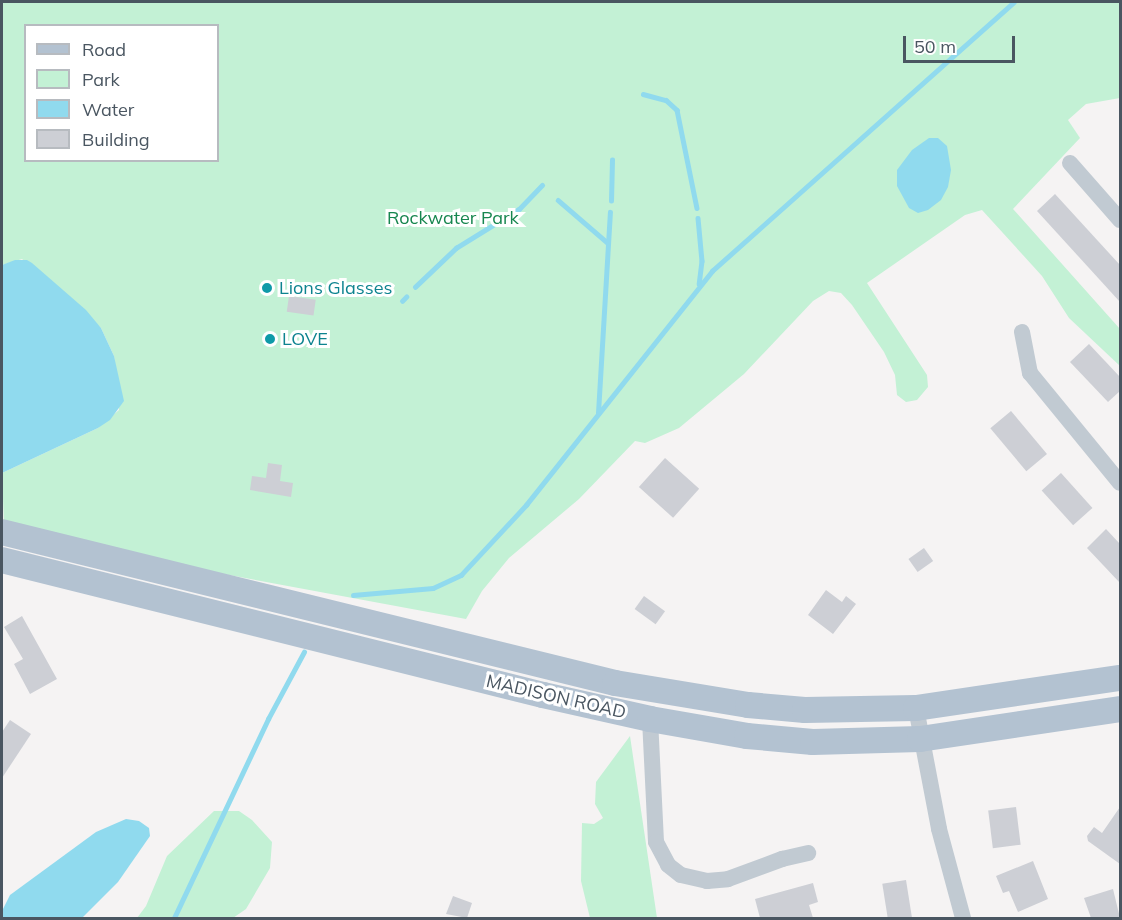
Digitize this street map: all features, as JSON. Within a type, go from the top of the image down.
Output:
[{"type":"main road","name":"MADISON ROAD","points":[[2,532],[615,683],[681,696],[805,710],[916,708],[1120,678]]},
{"type":"main road","name":"MADISON ROAD","points":[[2,560],[650,719],[747,736],[813,741],[920,739],[1120,709]]},
{"type":"street","points":[[1070,163],[1120,220]]},
{"type":"street","points":[[1022,332],[1030,373],[1120,483]]},
{"type":"street","points":[[916,708],[920,739],[939,829],[963,918]]},
{"type":"street","points":[[650,719],[656,842],[668,865],[681,875],[707,881],[728,879],[782,859],[808,853]]},
{"type":"green space","name":"Rockwater Park","points":[[2,2],[1120,2],[1120,98],[1086,104],[1068,120],[1080,138],[1013,209],[1120,329],[1120,366],[1069,318],[1042,276],[982,210],[965,215],[867,283],[927,375],[928,387],[917,400],[906,402],[897,395],[895,375],[884,352],[852,305],[841,293],[829,291],[813,301],[744,374],[679,428],[645,443],[635,441],[579,499],[509,558],[482,591],[466,619],[148,560],[4,524],[2,473],[98,428],[119,410],[114,356],[101,328],[22,259],[2,265]]},
{"type":"green space","points":[[630,736],[657,918],[590,918],[581,881],[582,823],[594,824],[603,818],[595,804],[596,782]]},
{"type":"green space","points":[[214,811],[239,811],[252,820],[272,842],[270,868],[246,909],[233,918],[137,918],[146,906],[167,856]]},
{"type":"water","points":[[929,138],[938,138],[947,146],[951,170],[948,187],[941,200],[928,210],[918,213],[909,208],[897,186],[897,170],[912,150]]},
{"type":"water","points":[[15,260],[27,260],[32,263],[86,310],[101,328],[114,356],[124,401],[110,420],[98,428],[2,473],[2,265]]},
{"type":"water","points":[[126,819],[139,821],[149,828],[150,836],[118,882],[82,918],[2,918],[2,911],[10,895],[96,832]]},
{"type":"building","points":[[1055,194],[1120,265],[1120,302],[1037,211]]},
{"type":"building","points":[[289,296],[316,300],[314,316],[287,312]]},
{"type":"building","points":[[1089,344],[1120,377],[1120,391],[1108,402],[1070,362]]},
{"type":"building","points":[[1011,411],[1047,454],[1026,471],[990,428]]},
{"type":"building","points":[[665,458],[699,489],[673,518],[639,487]]},
{"type":"building","points":[[268,463],[282,465],[280,481],[293,483],[291,497],[250,490],[252,476],[266,478]]},
{"type":"building","points":[[1061,473],[1092,508],[1073,525],[1042,490]]},
{"type":"building","points":[[1106,529],[1120,544],[1120,583],[1087,548]]},
{"type":"building","points":[[924,548],[933,561],[918,572],[908,559]]},
{"type":"building","points":[[826,590],[842,602],[846,596],[856,604],[833,634],[808,615]]},
{"type":"building","points":[[644,596],[665,611],[656,624],[635,609]]},
{"type":"building","points":[[22,616],[57,679],[30,694],[14,664],[23,659],[4,627]]},
{"type":"building","points":[[10,720],[31,734],[2,778],[2,732]]},
{"type":"building","points":[[1016,807],[1021,845],[993,848],[988,810]]},
{"type":"building","points":[[1120,807],[1120,864],[1088,841],[1087,836],[1094,827],[1102,833]]},
{"type":"building","points":[[1033,861],[1048,899],[1018,912],[1009,891],[1003,893],[996,876]]},
{"type":"building","points":[[906,880],[912,918],[888,918],[882,884]]},
{"type":"building","points":[[813,883],[818,902],[809,905],[813,918],[760,918],[755,899]]},
{"type":"building","points":[[1113,889],[1120,918],[1091,918],[1084,898]]},
{"type":"building","points":[[453,896],[472,903],[467,918],[446,914]]},
{"type":"waterway","points":[[353,595],[433,588],[461,575],[526,505],[712,271],[1014,2]]},
{"type":"waterway","points":[[643,94],[666,100],[677,110],[697,208]]},
{"type":"waterway","points":[[611,201],[612,160]]},
{"type":"waterway","points":[[415,287],[456,248],[519,209],[542,185]]},
{"type":"waterway","points":[[558,200],[608,243]]},
{"type":"waterway","points":[[598,413],[610,212]]},
{"type":"waterway","points":[[698,218],[702,261],[699,284]]},
{"type":"waterway","points":[[402,301],[406,297]]},
{"type":"waterway","points":[[174,918],[268,719],[304,652]]},
{"type":"place","name":"Lions Glasses","points":[[267,288]]},
{"type":"place","name":"LOVE","points":[[270,339]]}]
